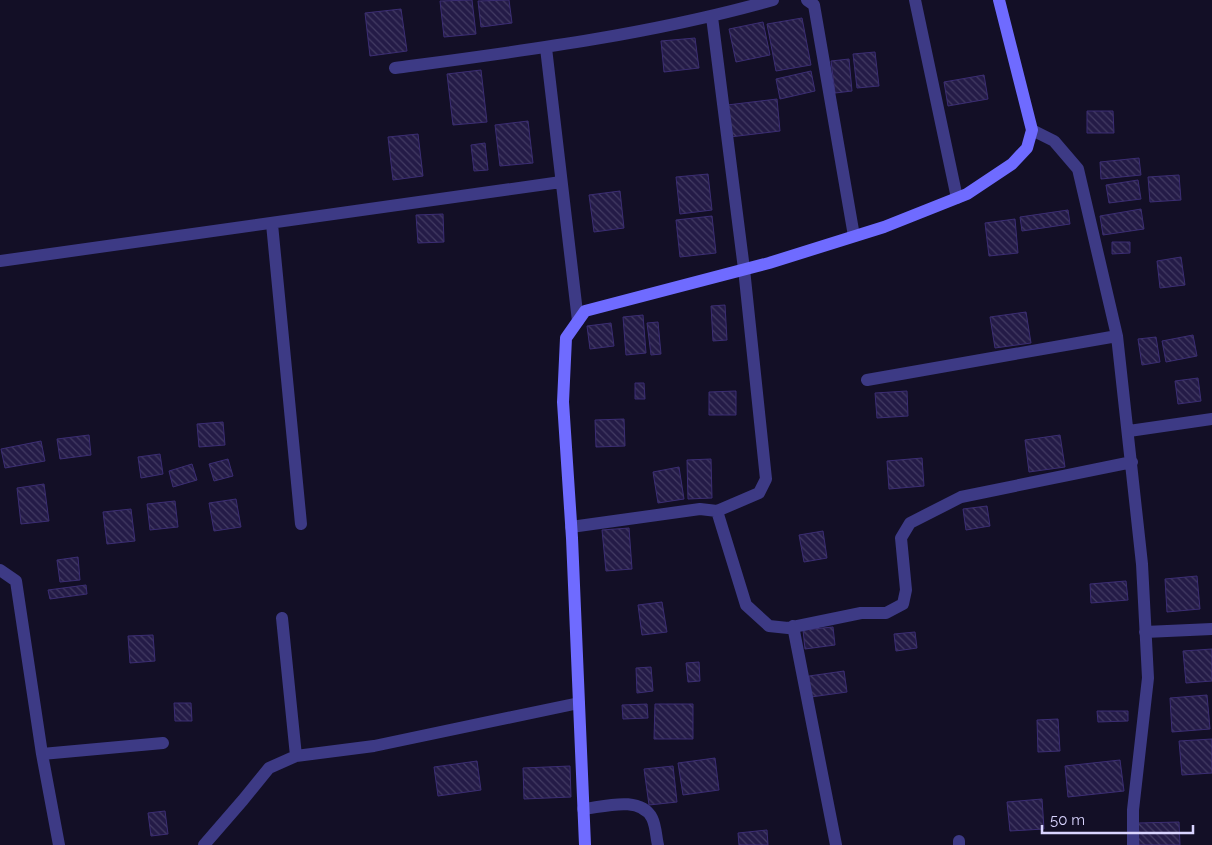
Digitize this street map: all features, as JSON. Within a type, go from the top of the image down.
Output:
[{"type":"main road","points":[[585,845],[571,527],[563,402],[566,338],[585,311],[744,269],[884,227],[967,194],[1012,164],[1027,148],[1032,130],[999,0]]},
{"type":"street","points":[[395,68],[546,48],[712,17],[773,0]]},
{"type":"street","points":[[807,0],[814,5],[854,236]]},
{"type":"street","points":[[915,0],[957,198]]},
{"type":"street","points":[[571,527],[700,510],[717,511],[758,493],[766,479],[744,269],[712,17]]},
{"type":"street","points":[[546,48],[578,321]]},
{"type":"street","points":[[1032,130],[1054,141],[1078,169],[1117,336],[1129,431],[1142,564],[1148,678],[1134,800],[1133,845]]},
{"type":"street","points":[[0,261],[561,182]]},
{"type":"street","points":[[272,224],[301,524]]},
{"type":"street","points":[[867,380],[1117,336]]},
{"type":"street","points":[[1129,431],[1212,419]]},
{"type":"street","points":[[717,511],[746,605],[769,626],[793,626],[860,613],[886,613],[903,604],[906,590],[901,538],[910,522],[931,510],[962,497],[1132,462]]},
{"type":"street","points":[[0,570],[16,581],[42,754],[59,845]]},
{"type":"street","points":[[282,618],[296,756]]},
{"type":"street","points":[[793,626],[836,845]]},
{"type":"street","points":[[1146,632],[1212,628]]},
{"type":"street","points":[[204,845],[226,822],[268,768],[296,756],[374,746],[579,703]]},
{"type":"street","points":[[42,754],[163,743]]},
{"type":"street","points":[[583,809],[628,804],[642,807],[652,818],[658,845]]},
{"type":"building","points":[[472,0],[476,34],[444,37],[440,1]]},
{"type":"building","points":[[509,0],[512,23],[481,27],[478,1]]},
{"type":"building","points":[[401,9],[407,51],[370,56],[365,13]]},
{"type":"building","points":[[802,18],[811,65],[776,71],[767,24]]},
{"type":"building","points":[[763,22],[770,55],[736,62],[729,29]]},
{"type":"building","points":[[695,38],[699,68],[664,72],[661,41]]},
{"type":"building","points":[[875,52],[879,86],[857,88],[853,54]]},
{"type":"building","points":[[849,59],[852,91],[835,93],[831,61]]},
{"type":"building","points":[[481,70],[487,122],[453,125],[447,74]]},
{"type":"building","points":[[811,71],[815,91],[780,99],[776,79]]},
{"type":"building","points":[[984,75],[988,99],[948,106],[944,82]]},
{"type":"building","points":[[777,99],[780,131],[730,137],[727,105]]},
{"type":"building","points":[[1087,111],[1113,111],[1114,133],[1087,133]]},
{"type":"building","points":[[528,121],[533,163],[500,166],[495,125]]},
{"type":"building","points":[[418,134],[423,176],[393,180],[388,137]]},
{"type":"building","points":[[485,143],[488,170],[474,171],[471,145]]},
{"type":"building","points":[[1139,158],[1141,175],[1101,179],[1100,162]]},
{"type":"building","points":[[708,174],[712,210],[680,214],[676,177]]},
{"type":"building","points":[[1179,175],[1181,200],[1150,202],[1148,177]]},
{"type":"building","points":[[1138,180],[1141,199],[1109,203],[1106,185]]},
{"type":"building","points":[[620,191],[624,228],[594,232],[589,195]]},
{"type":"building","points":[[1141,209],[1144,229],[1103,235],[1100,216]]},
{"type":"building","points":[[1068,210],[1070,224],[1022,231],[1020,217]]},
{"type":"building","points":[[443,214],[444,242],[418,243],[416,215]]},
{"type":"building","points":[[712,216],[716,253],[680,257],[676,220]]},
{"type":"building","points":[[1015,219],[1018,253],[989,256],[985,223]]},
{"type":"building","points":[[1112,242],[1130,242],[1130,253],[1112,254]]},
{"type":"building","points":[[1181,257],[1185,285],[1160,288],[1157,261]]},
{"type":"building","points":[[725,305],[727,340],[713,341],[711,306]]},
{"type":"building","points":[[1026,312],[1031,343],[995,348],[990,317]]},
{"type":"building","points":[[643,315],[646,353],[626,355],[623,317]]},
{"type":"building","points":[[658,322],[661,354],[651,355],[647,323]]},
{"type":"building","points":[[611,323],[614,346],[590,349],[587,326]]},
{"type":"building","points":[[1193,335],[1197,356],[1166,362],[1162,341]]},
{"type":"building","points":[[1156,337],[1160,362],[1142,365],[1138,339]]},
{"type":"building","points":[[1198,378],[1201,401],[1178,404],[1175,381]]},
{"type":"building","points":[[635,383],[644,383],[645,399],[635,399]]},
{"type":"building","points":[[736,391],[736,415],[709,415],[709,392]]},
{"type":"building","points":[[907,391],[908,416],[877,418],[875,393]]},
{"type":"building","points":[[624,419],[625,446],[596,447],[595,420]]},
{"type":"building","points":[[223,422],[225,445],[199,447],[197,424]]},
{"type":"building","points":[[89,435],[91,455],[60,459],[57,439]]},
{"type":"building","points":[[1060,435],[1065,467],[1029,472],[1025,440]]},
{"type":"building","points":[[41,441],[45,461],[5,468],[1,449]]},
{"type":"building","points":[[160,454],[163,474],[141,478],[138,457]]},
{"type":"building","points":[[922,458],[924,486],[889,489],[887,461]]},
{"type":"building","points":[[228,459],[233,476],[214,481],[209,464]]},
{"type":"building","points":[[711,459],[712,498],[688,499],[687,460]]},
{"type":"building","points":[[192,464],[197,480],[173,487],[169,471]]},
{"type":"building","points":[[679,467],[684,499],[658,503],[653,472]]},
{"type":"building","points":[[44,484],[49,521],[21,524],[17,488]]},
{"type":"building","points":[[236,499],[241,527],[214,531],[209,503]]},
{"type":"building","points":[[175,501],[178,527],[150,530],[147,504]]},
{"type":"building","points":[[987,506],[990,526],[966,530],[963,509]]},
{"type":"building","points":[[131,509],[135,541],[107,544],[103,512]]},
{"type":"building","points":[[629,528],[632,569],[606,571],[602,530]]},
{"type":"building","points":[[823,531],[827,558],[804,562],[799,535]]},
{"type":"building","points":[[78,557],[80,580],[60,582],[57,560]]},
{"type":"building","points":[[1197,576],[1200,609],[1167,612],[1165,579]]},
{"type":"building","points":[[1126,581],[1128,600],[1091,603],[1090,584]]},
{"type":"building","points":[[86,585],[87,594],[50,599],[48,590]]},
{"type":"building","points":[[662,602],[667,632],[642,635],[638,605]]},
{"type":"building","points":[[833,627],[835,645],[805,649],[803,630]]},
{"type":"building","points":[[915,632],[917,648],[896,651],[894,634]]},
{"type":"building","points":[[153,635],[155,661],[130,663],[128,636]]},
{"type":"building","points":[[1212,649],[1212,681],[1186,683],[1183,651]]},
{"type":"building","points":[[699,662],[700,681],[688,682],[686,663]]},
{"type":"building","points":[[651,667],[653,691],[637,693],[636,668]]},
{"type":"building","points":[[844,671],[847,692],[811,697],[809,676]]},
{"type":"building","points":[[1207,695],[1210,729],[1172,732],[1170,698]]},
{"type":"building","points":[[174,703],[191,703],[192,721],[175,721]]},
{"type":"building","points":[[647,704],[648,718],[623,719],[622,705]]},
{"type":"building","points":[[655,704],[693,704],[693,739],[654,739]]},
{"type":"building","points":[[1097,711],[1128,711],[1128,721],[1098,722]]},
{"type":"building","points":[[1058,719],[1060,751],[1038,752],[1037,720]]},
{"type":"building","points":[[1212,739],[1212,773],[1182,775],[1179,741]]},
{"type":"building","points":[[715,758],[719,790],[683,795],[678,763]]},
{"type":"building","points":[[1120,760],[1124,791],[1068,797],[1065,766]]},
{"type":"building","points":[[477,761],[481,790],[438,796],[434,767]]},
{"type":"building","points":[[570,766],[571,797],[524,799],[523,768]]},
{"type":"building","points":[[673,766],[677,802],[649,805],[644,769]]},
{"type":"building","points":[[1042,799],[1044,829],[1010,831],[1007,802]]},
{"type":"building","points":[[165,811],[168,834],[151,836],[148,813]]},
{"type":"building","points":[[1179,822],[1180,845],[1139,845],[1138,823]]},
{"type":"building","points":[[767,830],[768,845],[739,845],[738,833]]}]
